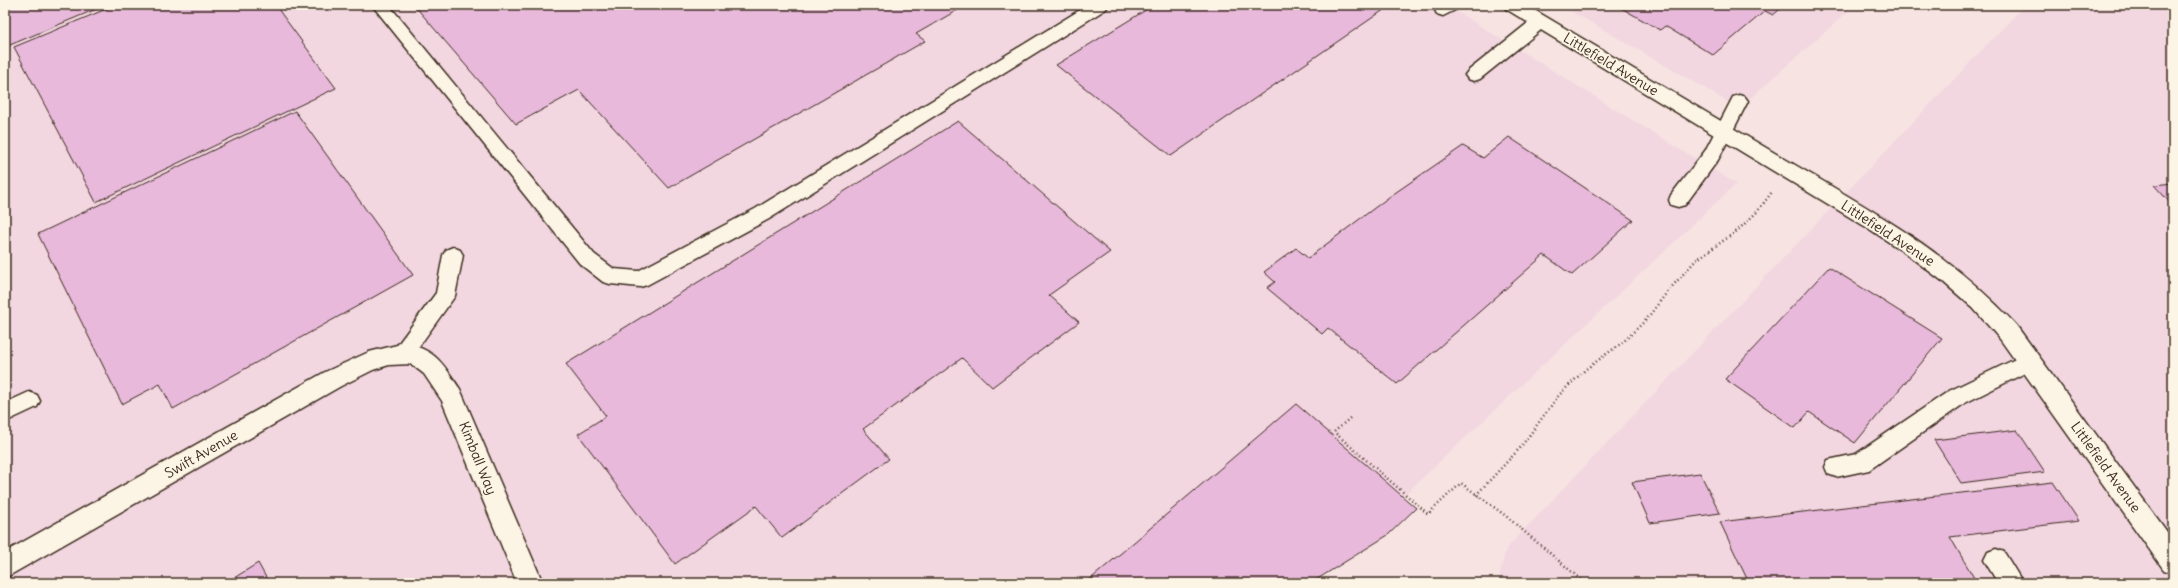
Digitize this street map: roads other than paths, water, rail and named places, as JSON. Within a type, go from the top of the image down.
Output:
[{"type":"street","name":"Littlefield Avenue","points":[[1512,5],[1913,247],[1949,274],[1981,302],[2030,361],[2173,561]]},
{"type":"street","name":"Swift Avenue","points":[[5,566],[326,383],[382,356],[403,353]]},
{"type":"street","name":"Kimball Way","points":[[403,353],[422,358],[437,372],[452,396],[530,583]]},
{"type":"lane","points":[[380,5],[587,259],[610,276],[640,279],[762,214],[1100,5]]},
{"type":"lane","points":[[1474,75],[1540,22]]},
{"type":"lane","points":[[1678,200],[1712,155],[1739,101]]},
{"type":"lane","points":[[403,353],[445,296],[450,277],[453,255]]},
{"type":"lane","points":[[1836,467],[1861,463],[1957,397],[2030,361]]},
{"type":"lane","points":[[5,413],[29,401]]},
{"type":"lane","points":[[1996,560],[2011,583]]}]
